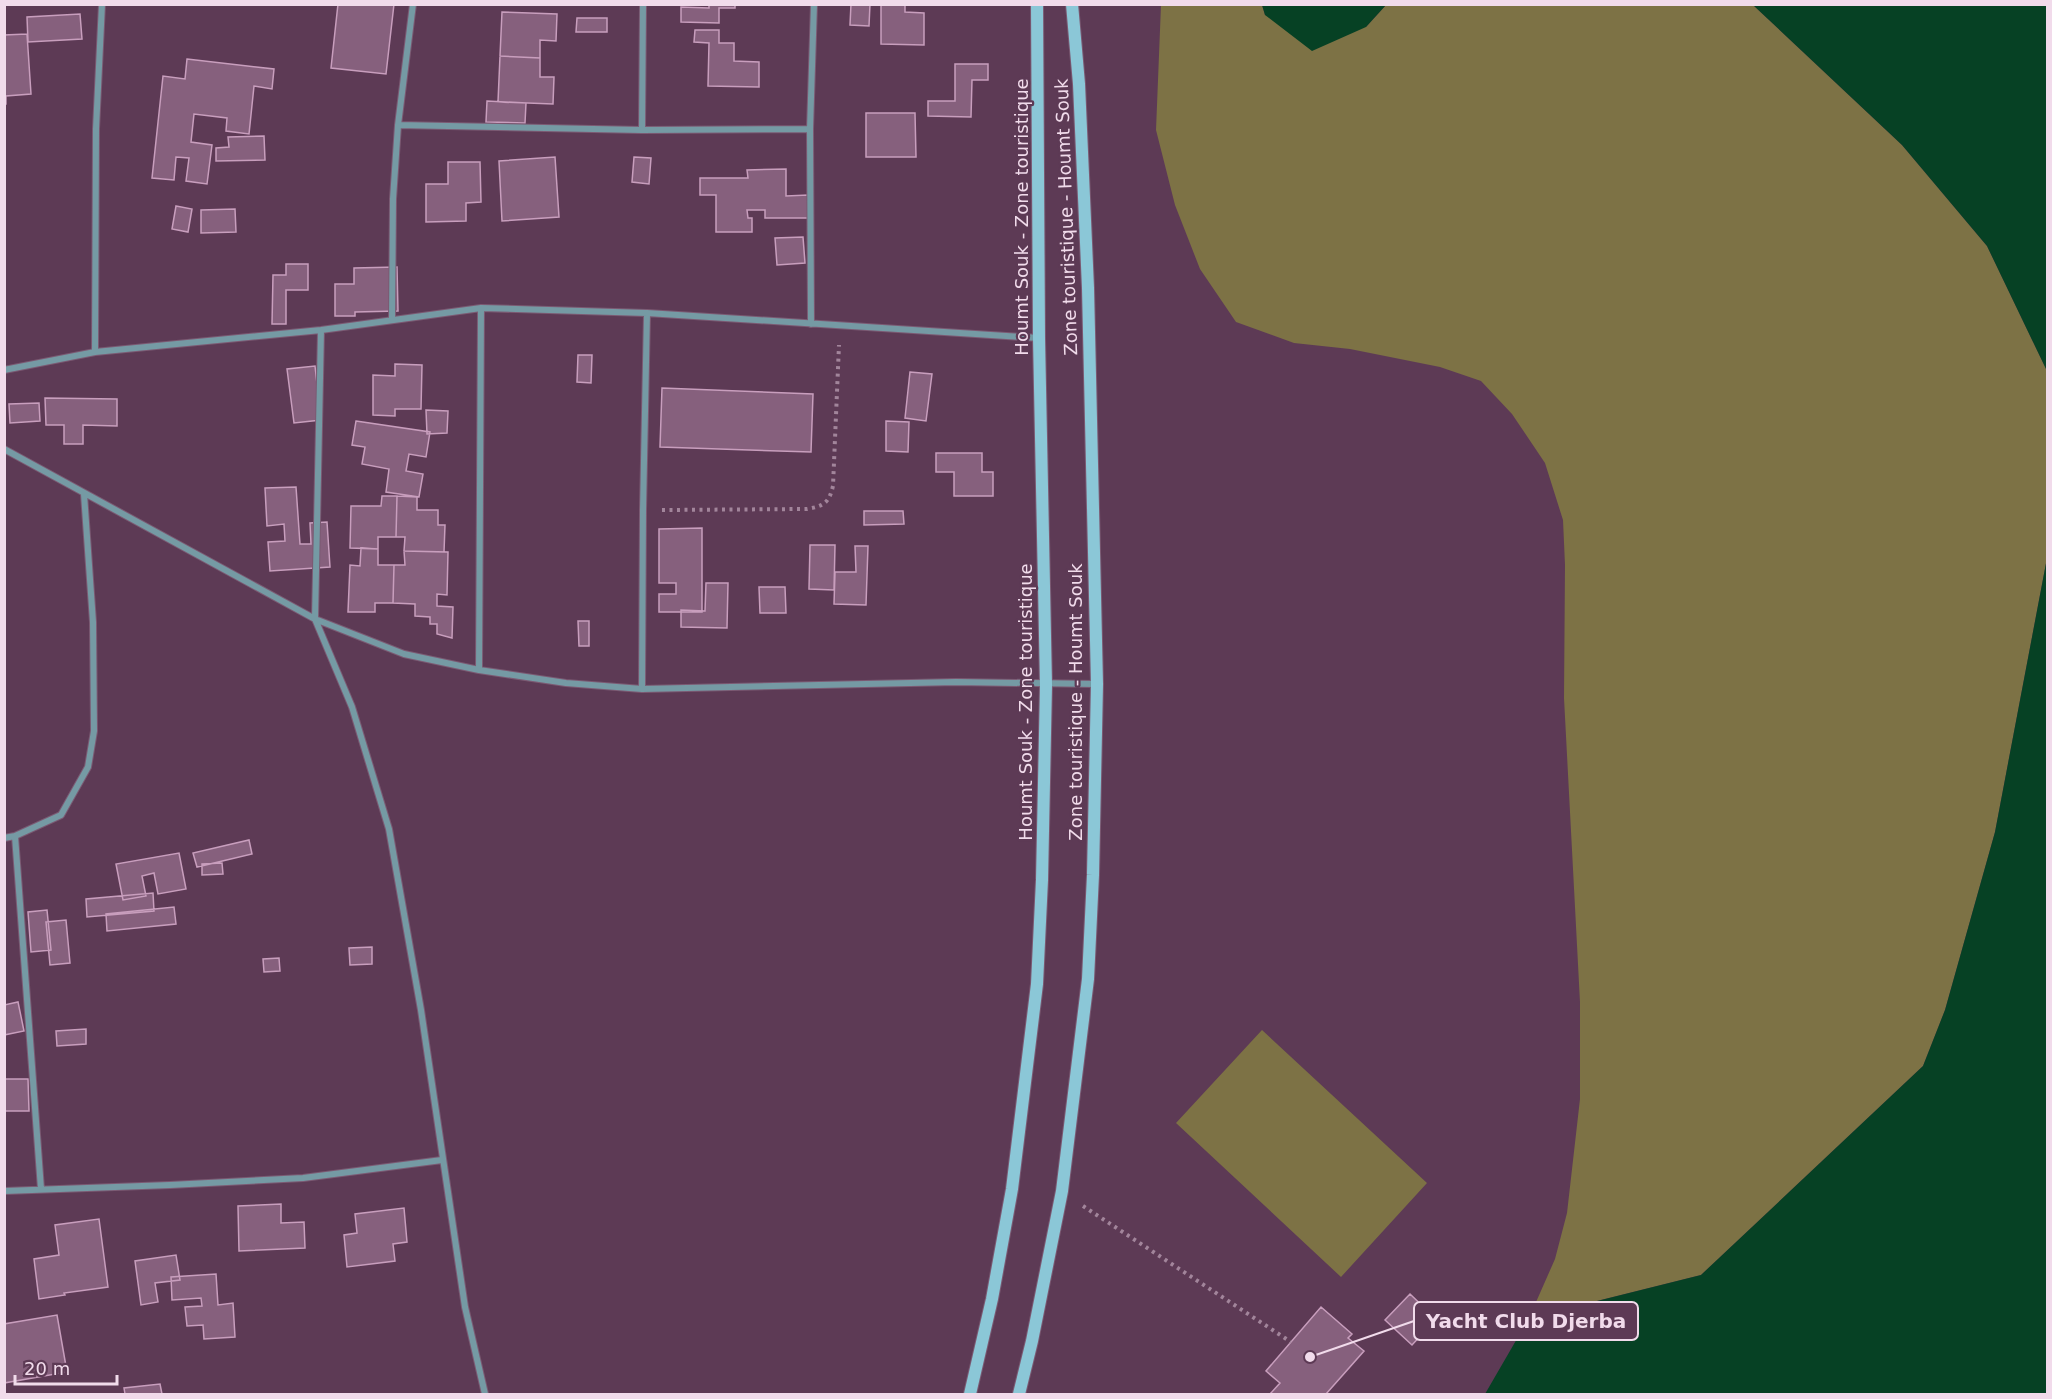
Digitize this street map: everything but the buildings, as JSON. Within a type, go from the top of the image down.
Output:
[{"type":"main road","name":"Houmt Souk - Zone touristique","points":[[970,1395],[992,1299],[1012,1189],[1037,984],[1042,880],[1046,685],[1039,338],[1037,4]]},
{"type":"main road","name":"Zone touristique - Houmt Souk","points":[[1019,1395],[1062,1191],[1088,979],[1093,875],[1097,684],[1087,276],[1079,84],[1071,4]]},
{"type":"street","points":[[95,352],[96,129],[102,4]]},
{"type":"street","points":[[392,320],[393,198],[398,125],[413,4]]},
{"type":"street","points":[[642,130],[644,4]]},
{"type":"street","points":[[811,324],[810,129],[814,4]]},
{"type":"street","points":[[398,125],[642,130],[810,129]]},
{"type":"street","points":[[4,370],[95,352],[321,330],[481,308],[648,313],[1039,338]]},
{"type":"street","points":[[479,670],[481,308]]},
{"type":"street","points":[[642,689],[643,510],[648,313]]},
{"type":"street","points":[[321,330],[315,619],[352,707],[389,829],[421,1010],[465,1307],[485,1395]]},
{"type":"street","points":[[4,449],[315,619],[404,654],[479,670],[566,683],[642,689],[956,682],[1097,684]]},
{"type":"street","points":[[4,837],[15,836],[61,815],[88,767],[94,731],[93,622],[84,494]]},
{"type":"street","points":[[15,836],[41,1190]]},
{"type":"street","points":[[4,1191],[303,1178],[442,1160]]},
{"type":"path","points":[[643,510],[807,509],[820,507],[830,499],[833,486],[840,326]]},
{"type":"path","points":[[1062,1191],[1291,1342]]},
{"type":"shaded area","points":[[1262,4],[1386,5],[1366,27],[1312,51],[1265,15]]},
{"type":"shaded area","points":[[1161,5],[1262,5],[1265,15],[1366,27],[1386,5],[1753,5],[1902,145],[1987,246],[2047,371],[2047,558],[1995,832],[1945,1010],[1923,1066],[1701,1275],[1529,1318],[1555,1259],[1567,1213],[1580,1099],[1580,1002],[1564,698],[1563,520],[1545,463],[1512,414],[1481,381],[1440,367],[1350,349],[1294,343],[1236,322],[1200,269],[1175,205],[1156,130]]},
{"type":"shaded area","points":[[1753,5],[2047,5],[2047,371],[1987,246],[1902,145]]},
{"type":"shaded area","points":[[2047,558],[2047,1394],[1485,1394],[1529,1318],[1701,1275],[1923,1066],[1945,1010],[1995,832]]},
{"type":"shaded area","points":[[1262,1030],[1427,1183],[1341,1277],[1176,1123]]},
{"type":"place","name":"Yacht Club Djerba","points":[[1310,1357]]}]
